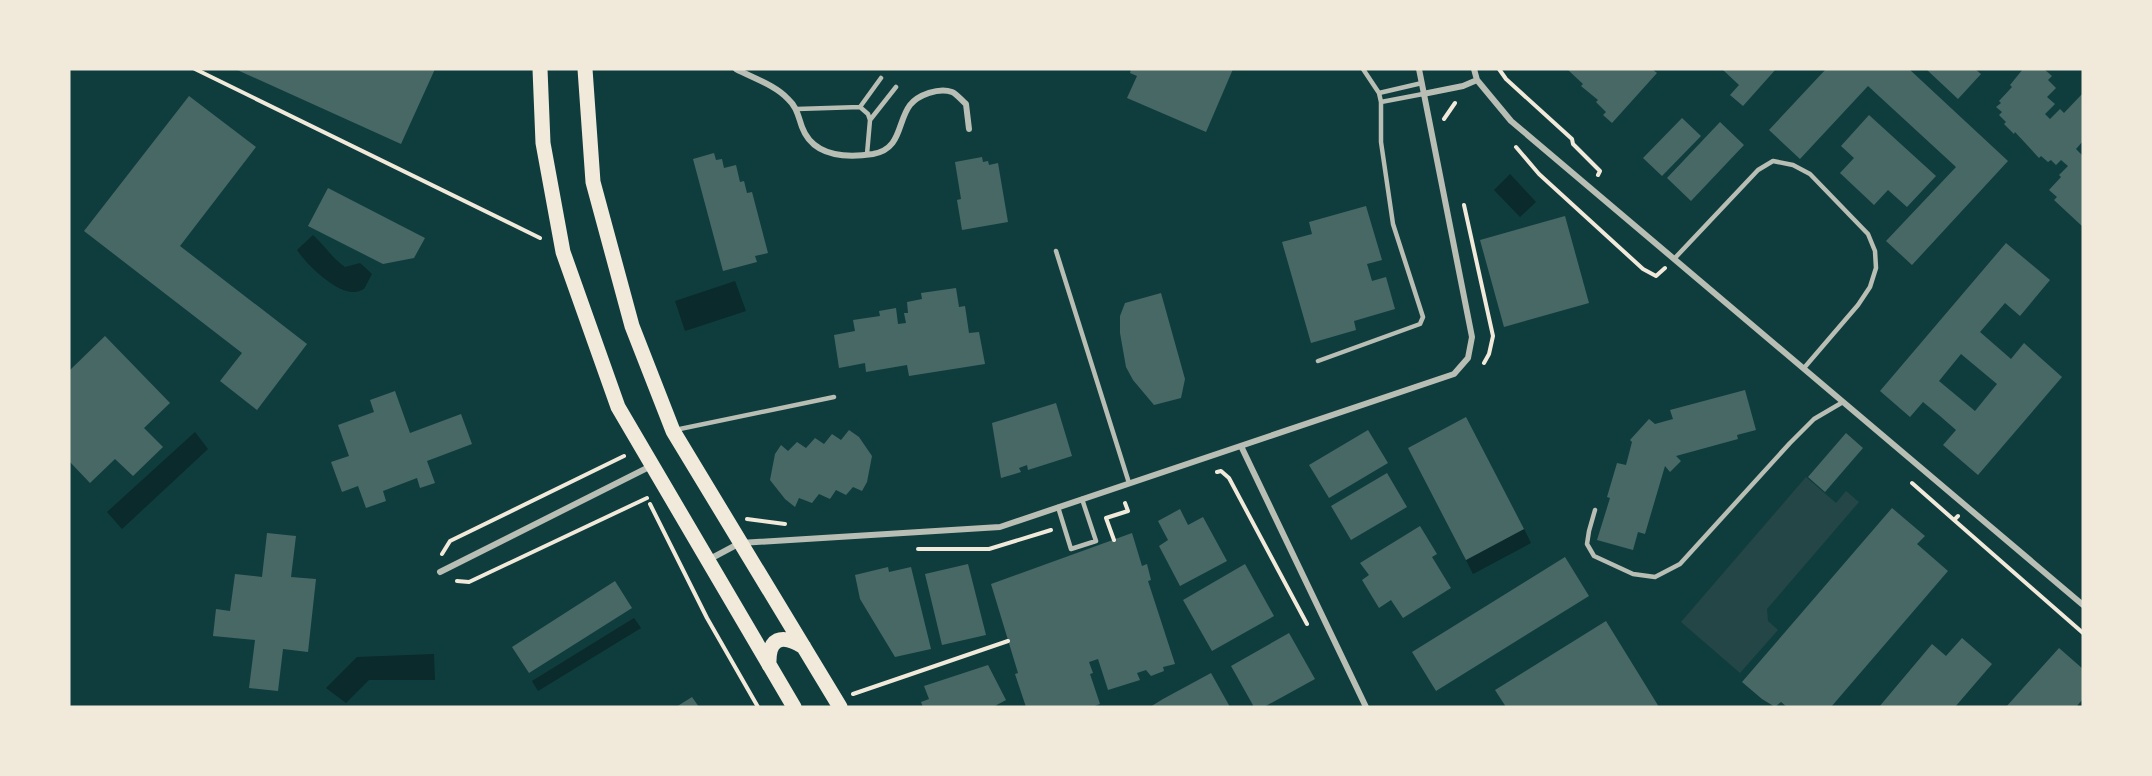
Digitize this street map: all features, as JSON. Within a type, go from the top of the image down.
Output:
[{"type":"main road","points":[[540,69],[543,143],[563,252],[618,407],[794,707]]},
{"type":"main road","points":[[585,69],[593,182],[632,326],[673,431],[838,704]]},
{"type":"main road","points":[[769,666],[768,653],[771,646],[782,639],[791,639],[804,647]]},
{"type":"street","points":[[736,69],[788,98],[797,109],[802,128],[809,141],[824,153],[867,154],[887,147],[898,136],[909,107],[918,97],[936,91],[952,92],[966,104],[969,129]]},
{"type":"street","points":[[707,560],[740,543],[1000,527],[1454,374],[1468,358],[1472,337],[1419,69]]},
{"type":"street","points":[[1474,69],[1477,80],[1510,121],[2083,605]]},
{"type":"street","points":[[1423,94],[1463,86],[1477,80]]},
{"type":"street","points":[[1241,446],[1364,706]]},
{"type":"street","points":[[440,572],[652,466]]},
{"type":"lane","points":[[1318,361],[1420,324],[1423,317],[1393,224],[1381,142],[1379,93],[1363,69]]},
{"type":"lane","points":[[860,107],[881,78]]},
{"type":"lane","points":[[1379,93],[1422,83]]},
{"type":"lane","points":[[870,120],[896,87]]},
{"type":"lane","points":[[1381,102],[1423,94]]},
{"type":"lane","points":[[797,109],[860,107],[868,114],[870,120],[867,154]]},
{"type":"lane","points":[[1674,259],[1758,170],[1773,161],[1793,165],[1810,174],[1868,234],[1875,251],[1876,268],[1870,287],[1858,305],[1804,368]]},
{"type":"lane","points":[[1056,251],[1129,483]]},
{"type":"lane","points":[[673,431],[834,397]]},
{"type":"lane","points":[[1595,510],[1588,531],[1587,544],[1594,556],[1633,574],[1655,577],[1680,564],[1814,419],[1843,402]]},
{"type":"lane","points":[[1059,507],[1071,549],[1079,547],[1096,541],[1082,499]]},
{"type":"path","points":[[195,69],[546,241]]},
{"type":"path","points":[[1499,69],[1506,80],[1572,139],[1573,144],[1600,171],[1589,188]]},
{"type":"path","points":[[1511,141],[1539,174],[1643,269],[1656,276],[1674,259]]},
{"type":"path","points":[[624,456],[450,542],[443,552],[440,572],[453,581],[469,582],[647,498]]},
{"type":"path","points":[[1114,540],[1106,518],[1128,510],[1125,503]]},
{"type":"path","points":[[1966,507],[1954,520],[2083,633]]},
{"type":"path","points":[[727,521],[749,519],[787,524]]},
{"type":"path","points":[[838,704],[1008,642]]},
{"type":"shaded area","points":[[1510,174],[1536,202],[1520,217],[1494,190]]},
{"type":"shaded area","points":[[313,235],[345,267],[360,263],[372,274],[364,289],[354,292],[339,288],[307,263],[297,250]]},
{"type":"shaded area","points":[[735,281],[746,311],[685,331],[675,301]]},
{"type":"shaded area","points":[[195,432],[208,449],[122,529],[107,512]]},
{"type":"shaded area","points":[[1806,477],[1836,503],[1846,491],[1859,502],[1767,609],[1768,621],[1778,630],[1740,673],[1681,622]]},
{"type":"shaded area","points":[[1524,529],[1531,543],[1473,574],[1466,560]]},
{"type":"shaded area","points":[[634,618],[641,628],[538,691],[532,681]]},
{"type":"shaded area","points":[[434,654],[435,680],[369,680],[346,703],[326,688],[357,657]]},
{"type":"building","points":[[235,69],[435,69],[401,144]]},
{"type":"building","points":[[1131,69],[1233,69],[1206,132],[1127,98],[1137,76],[1130,73]]},
{"type":"building","points":[[1567,69],[1652,69],[1657,73],[1612,123],[1603,115],[1606,112],[1596,102],[1598,100],[1581,86],[1583,84]]},
{"type":"building","points":[[1722,69],[1776,69],[1743,106],[1730,95],[1739,85]]},
{"type":"building","points":[[1826,69],[1909,69],[2008,161],[1912,265],[1886,241],[1956,167],[1868,86],[1800,159],[1769,130]]},
{"type":"building","points":[[1926,69],[1975,69],[1981,74],[1958,99]]},
{"type":"building","points":[[2023,69],[2044,69],[2052,76],[2048,80],[2056,88],[2047,97],[2055,104],[2045,114],[2050,119],[2060,109],[2064,113],[2083,93],[2083,141],[2076,149],[2083,156],[2083,227],[2054,200],[2057,197],[2049,190],[2068,166],[2061,160],[2056,165],[2051,160],[2048,162],[2041,156],[2039,158],[2015,132],[2014,134],[2004,124],[2006,122],[1999,115],[2002,112],[1996,107],[2001,103],[1999,101],[2012,87],[2010,85]]},
{"type":"building","points":[[189,96],[256,147],[180,246],[307,344],[257,410],[220,381],[242,353],[84,231]]},
{"type":"building","points":[[1869,115],[1936,176],[1907,207],[1888,190],[1874,205],[1840,173],[1854,158],[1841,146]]},
{"type":"building","points":[[1682,118],[1701,136],[1662,176],[1643,158]]},
{"type":"building","points":[[1720,122],[1744,145],[1691,201],[1667,178]]},
{"type":"building","points":[[714,153],[716,160],[722,159],[724,168],[736,165],[740,182],[744,181],[747,193],[752,192],[768,253],[755,256],[757,262],[723,271],[693,159]]},
{"type":"building","points":[[982,157],[983,162],[988,161],[989,165],[998,163],[1008,222],[962,230],[957,200],[961,199],[955,162]]},
{"type":"building","points":[[328,188],[425,238],[414,258],[383,264],[308,226]]},
{"type":"building","points":[[1366,206],[1382,260],[1367,264],[1372,281],[1386,277],[1395,309],[1354,321],[1356,330],[1311,343],[1282,242],[1312,234],[1309,222]]},
{"type":"building","points":[[1565,216],[1589,303],[1504,327],[1480,240]]},
{"type":"building","points":[[2006,243],[2050,280],[2020,316],[2005,303],[1980,332],[2011,359],[2024,343],[2062,377],[1978,475],[1943,445],[1956,430],[1940,416],[1923,402],[1910,417],[1880,391]],"holes":[[[1961,354],[1997,384],[1975,411],[1939,381]]]},
{"type":"building","points":[[956,288],[959,307],[965,306],[969,333],[979,332],[985,364],[909,376],[907,365],[866,372],[865,363],[839,368],[834,335],[855,331],[853,320],[880,316],[879,311],[896,308],[898,324],[906,323],[904,313],[908,313],[907,302],[922,299],[921,293]]},
{"type":"building","points":[[1161,293],[1185,379],[1181,398],[1154,405],[1133,380],[1126,367],[1120,333],[1120,316],[1125,303]]},
{"type":"building","points":[[105,336],[170,403],[144,428],[163,447],[133,476],[115,459],[90,483],[69,461],[69,371]]},
{"type":"building","points":[[1745,390],[1756,430],[1737,435],[1738,439],[1676,456],[1681,461],[1670,472],[1665,466],[1645,534],[1638,532],[1633,550],[1597,540],[1610,498],[1607,497],[1617,463],[1626,465],[1632,442],[1630,440],[1649,419],[1655,424],[1673,419],[1670,410]]},
{"type":"building","points":[[395,391],[410,433],[461,414],[472,444],[427,461],[435,483],[420,488],[417,478],[383,491],[386,501],[366,508],[358,486],[342,492],[331,462],[349,456],[338,425],[374,412],[370,400]]},
{"type":"building","points":[[1056,403],[1072,456],[1028,470],[1027,465],[1019,468],[1021,472],[1001,478],[992,423]]},
{"type":"building","points":[[1466,417],[1524,529],[1466,560],[1408,448]]},
{"type":"building","points":[[849,430],[859,437],[872,456],[867,482],[862,491],[853,487],[846,495],[836,490],[830,499],[819,494],[812,503],[799,498],[795,507],[785,499],[770,480],[775,454],[781,445],[788,451],[797,442],[806,448],[815,438],[824,444],[832,434],[841,440]]},
{"type":"building","points":[[1368,430],[1388,463],[1329,498],[1309,465]]},
{"type":"building","points":[[1846,433],[1863,448],[1825,492],[1808,477]]},
{"type":"building","points":[[1387,473],[1407,507],[1351,540],[1331,506]]},
{"type":"building","points":[[1892,508],[1925,536],[1917,544],[1948,571],[1831,707],[1787,707],[1781,702],[1775,707],[1762,699],[1742,682]]},
{"type":"building","points":[[1180,509],[1188,525],[1203,517],[1227,561],[1180,586],[1159,546],[1168,540],[1158,521]]},
{"type":"building","points":[[1420,526],[1437,554],[1432,557],[1451,588],[1403,618],[1391,600],[1379,608],[1362,580],[1369,575],[1360,563]]},
{"type":"building","points":[[267,533],[296,536],[291,577],[316,579],[308,652],[283,649],[278,691],[249,688],[255,640],[213,636],[216,609],[230,611],[235,574],[262,577]]},
{"type":"building","points":[[1132,533],[1142,566],[1147,564],[1151,580],[1148,581],[1175,664],[1163,667],[1164,671],[1151,676],[1146,670],[1137,673],[1140,680],[1108,690],[1098,659],[1089,662],[1093,673],[1090,674],[1100,704],[1092,707],[1026,707],[991,584]]},
{"type":"building","points":[[1565,557],[1589,596],[1436,691],[1412,652]]},
{"type":"building","points":[[968,564],[986,635],[942,645],[925,574]]},
{"type":"building","points":[[1245,564],[1274,616],[1212,651],[1183,600]]},
{"type":"building","points":[[888,567],[889,572],[911,567],[931,649],[895,657],[860,599],[855,575]]},
{"type":"building","points":[[615,581],[632,608],[529,673],[512,647]]},
{"type":"building","points":[[1606,621],[1659,707],[1506,707],[1495,690]]},
{"type":"building","points":[[1289,633],[1315,679],[1264,707],[1254,707],[1231,666]]},
{"type":"building","points":[[1962,638],[1992,664],[1955,707],[1879,707],[1932,644],[1946,656]]},
{"type":"building","points":[[2059,648],[2083,669],[2083,699],[2076,707],[2006,707]]},
{"type":"building","points":[[988,665],[1006,700],[993,707],[923,707],[921,702],[929,699],[924,686]]},
{"type":"building","points":[[1211,673],[1230,707],[1150,707],[1163,699]]},
{"type":"building","points":[[692,697],[699,707],[676,707]]}]
